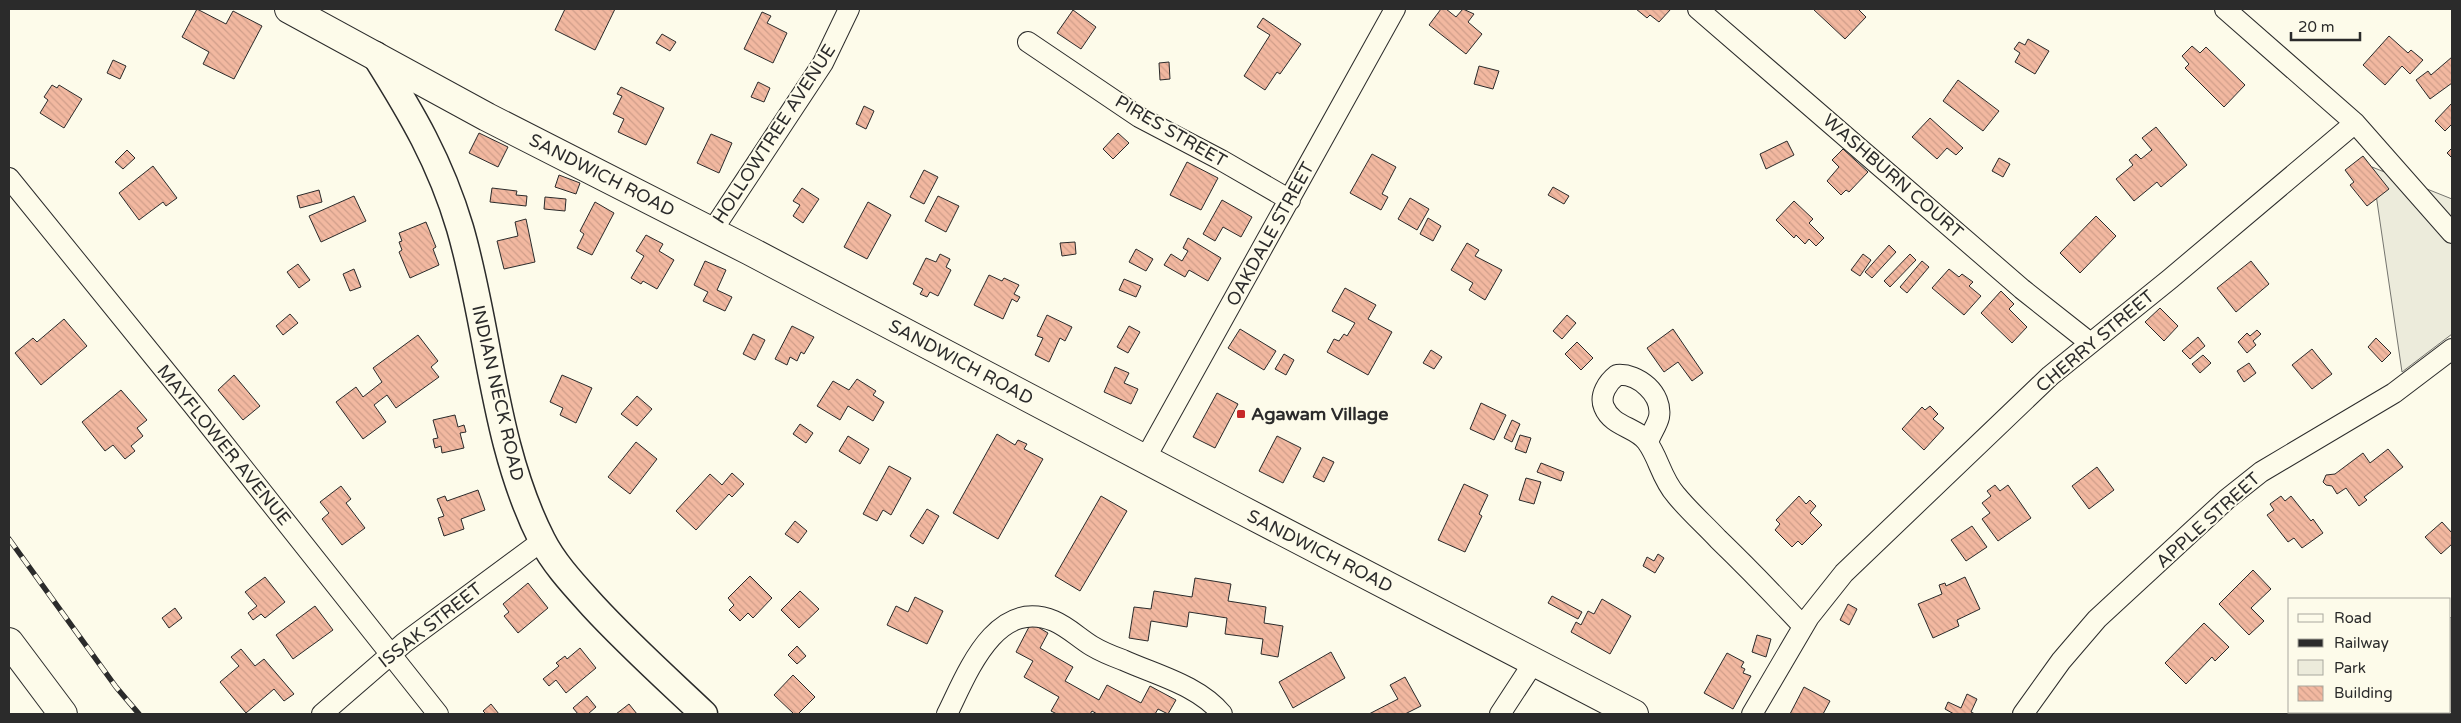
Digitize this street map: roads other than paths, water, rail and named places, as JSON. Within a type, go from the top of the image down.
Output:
[{"type":"main road","name":"SANDWICH ROAD","points":[[289,9],[487,117],[712,231],[1634,714]]},
{"type":"main road","points":[[9,642],[63,714]]},
{"type":"street","name":"HOLLOWTREE AVENUE","points":[[712,231],[823,63],[849,9]]},
{"type":"street","name":"OAKDALE STREET","points":[[1144,459],[1395,9]]},
{"type":"street","name":"WASHBURN COURT","points":[[1698,9],[2022,289],[2089,342]]},
{"type":"street","points":[[2226,9],[2355,123],[2452,233]]},
{"type":"street","name":"PIRES STREET","points":[[1028,42],[1139,116],[1290,200]]},
{"type":"street","name":"INDIAN NECK ROAD","points":[[375,55],[427,142],[450,199],[468,260],[509,452],[523,498],[542,541],[564,573],[601,614],[704,714]]},
{"type":"street","name":"CHERRY STREET","points":[[1752,714],[1803,626],[1823,596],[1844,573],[2050,376],[2089,342],[2170,279],[2355,123]]},
{"type":"street","name":"MAYFLOWER AVENUE","points":[[9,178],[193,405],[438,714]]},
{"type":"street","name":"APPLE STREET","points":[[2023,714],[2061,661],[2097,619],[2233,493],[2261,472],[2376,406],[2430,368],[2452,349]]},
{"type":"street","points":[[1648,442],[1660,471],[1676,496],[1803,626]]},
{"type":"street","name":"ISSAK STREET","points":[[322,714],[391,654],[542,541]]},
{"type":"street","points":[[947,714],[984,644],[1007,624],[1030,616],[1055,621],[1108,654],[1183,685],[1208,701],[1222,714]]},
{"type":"street","points":[[1500,714],[1534,662]]},
{"type":"railway","points":[[9,539],[116,687],[139,714]]},
{"type":"place","name":"Agawam Village","points":[[1241,414]]}]
